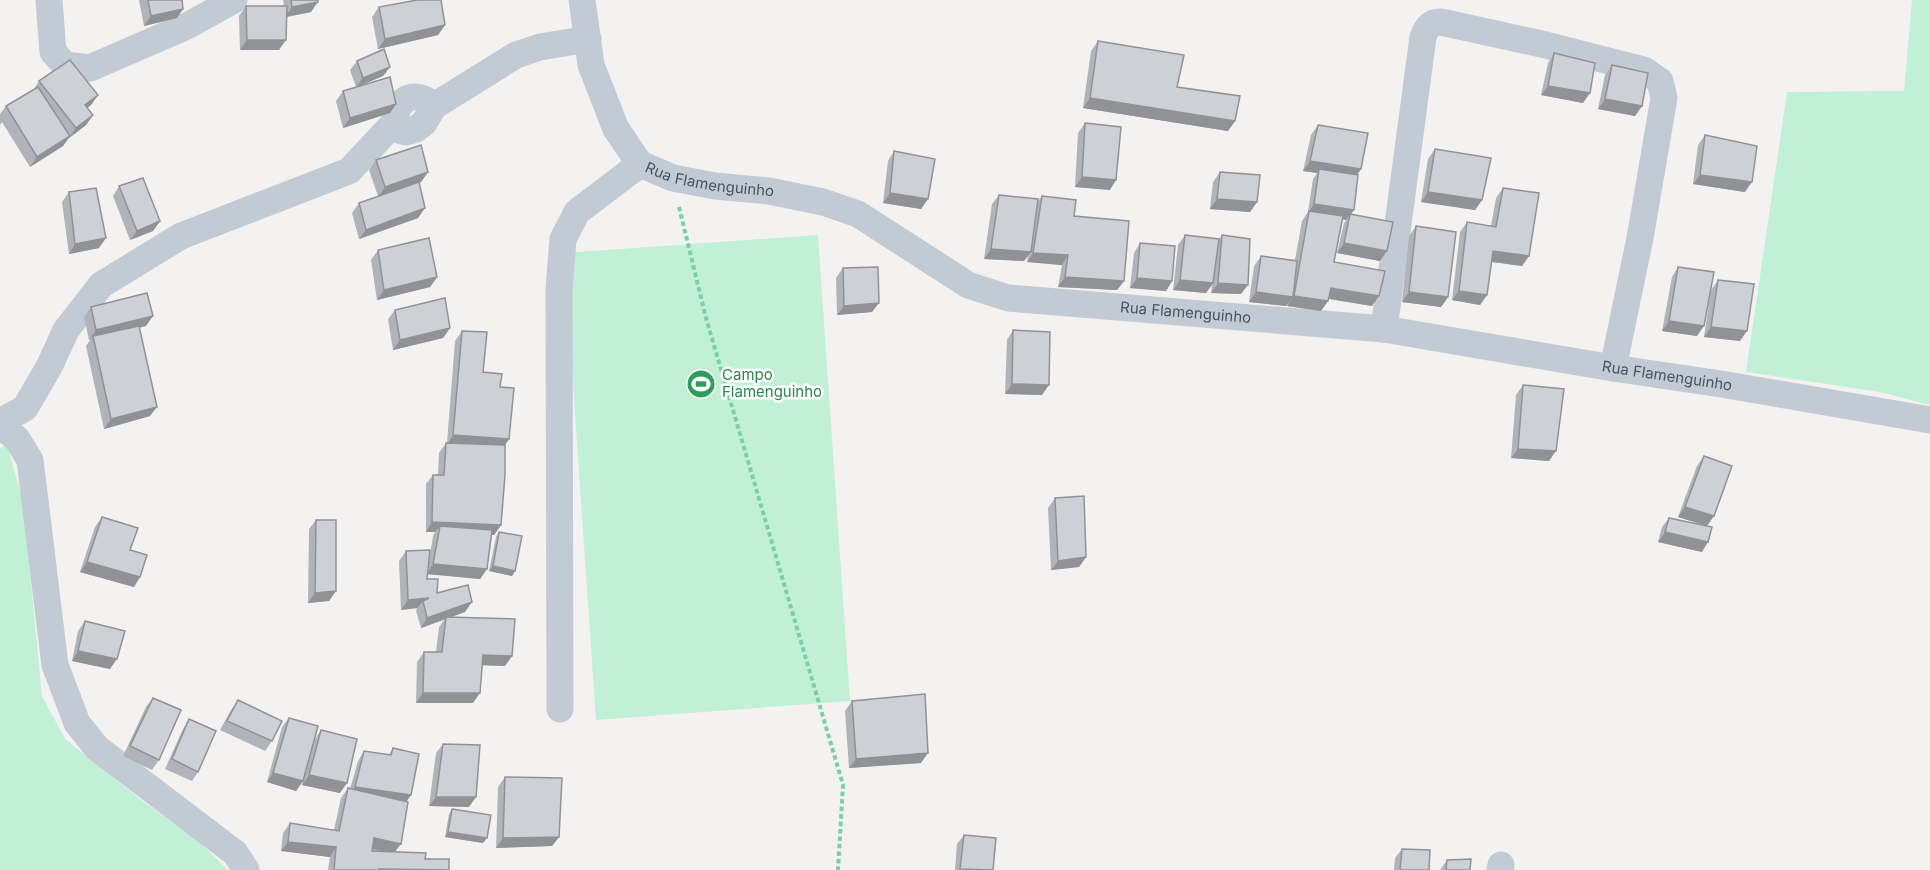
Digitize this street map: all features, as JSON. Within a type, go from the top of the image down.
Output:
[{"type":"street","points":[[49,0],[53,52],[65,65],[90,68],[188,26],[234,0]]},
{"type":"street","name":"Rua Flamenguinho","points":[[582,0],[591,65],[616,129],[640,164],[673,178],[715,186],[769,191],[832,205],[858,214],[968,285],[1008,298],[1384,329],[1930,420]]},
{"type":"street","points":[[1384,329],[1422,37],[1429,25],[1442,22],[1644,70],[1660,81],[1664,98],[1640,238],[1613,368]]},
{"type":"street","points":[[246,870],[235,852],[97,748],[77,723],[55,665],[30,460],[17,439],[0,423],[25,408],[49,367],[66,330],[101,285],[181,236],[349,171],[395,122],[398,130],[406,132],[416,129],[424,123],[434,106],[516,55],[540,46],[588,39]]},
{"type":"street","points":[[560,709],[559,289],[563,239],[577,212],[640,164]]},
{"type":"path","points":[[673,178],[706,318],[843,785],[838,870]]},
{"type":"green space","points":[[1912,0],[1930,0],[1930,405],[1880,392],[1746,372],[1787,92],[1904,91]]},
{"type":"green space","name":"Campo Flamenguinho","points":[[818,235],[850,701],[596,720],[564,253]]},
{"type":"green space","points":[[7,445],[23,501],[42,696],[65,739],[141,800],[197,840],[228,870],[0,870],[0,448]]},
{"type":"building","points":[[148,0],[182,0],[183,9],[151,16]]},
{"type":"building","points":[[291,0],[318,0],[318,2],[292,7]]},
{"type":"building","points":[[417,0],[441,0],[445,25],[385,39],[379,7]]},
{"type":"building","points":[[246,6],[287,6],[286,40],[247,40]]},
{"type":"building","points":[[1098,41],[1184,55],[1177,87],[1240,96],[1235,121],[1090,98]]},
{"type":"building","points":[[384,49],[390,67],[363,78],[357,61]]},
{"type":"building","points":[[1554,53],[1595,63],[1590,93],[1548,86]]},
{"type":"building","points":[[70,60],[98,95],[85,105],[93,115],[76,128],[39,81]]},
{"type":"building","points":[[1612,65],[1648,73],[1642,106],[1605,99]]},
{"type":"building","points":[[390,77],[396,104],[350,118],[343,91]]},
{"type":"building","points":[[38,87],[70,136],[37,157],[6,106]]},
{"type":"building","points":[[1085,123],[1121,127],[1116,180],[1082,177]]},
{"type":"building","points":[[1318,125],[1368,133],[1361,169],[1310,161]]},
{"type":"building","points":[[1705,135],[1757,146],[1752,182],[1700,175]]},
{"type":"building","points":[[421,145],[428,172],[385,187],[376,160]]},
{"type":"building","points":[[1435,149],[1491,158],[1482,200],[1428,192]]},
{"type":"building","points":[[894,151],[935,159],[928,199],[890,193]]},
{"type":"building","points":[[1319,169],[1358,175],[1354,210],[1314,204]]},
{"type":"building","points":[[1220,172],[1260,175],[1257,202],[1217,199]]},
{"type":"building","points":[[143,178],[160,221],[137,231],[119,186]]},
{"type":"building","points":[[419,182],[425,208],[366,230],[359,203]]},
{"type":"building","points":[[96,188],[106,238],[75,244],[69,192]]},
{"type":"building","points":[[1503,188],[1539,193],[1529,256],[1493,251],[1487,295],[1459,291],[1467,222],[1496,227]]},
{"type":"building","points":[[999,195],[1038,199],[1031,252],[991,249]]},
{"type":"building","points":[[1042,196],[1076,200],[1074,216],[1129,221],[1124,281],[1065,277],[1068,255],[1033,253]]},
{"type":"building","points":[[1309,211],[1343,216],[1334,262],[1385,271],[1379,296],[1331,288],[1328,301],[1294,296]]},
{"type":"building","points":[[1350,214],[1393,222],[1387,251],[1344,243]]},
{"type":"building","points":[[1416,226],[1456,232],[1448,297],[1409,292]]},
{"type":"building","points":[[1185,235],[1219,239],[1213,283],[1180,280]]},
{"type":"building","points":[[1222,235],[1250,239],[1248,285],[1218,283]]},
{"type":"building","points":[[429,238],[437,277],[384,290],[378,250]]},
{"type":"building","points":[[1140,243],[1175,246],[1172,281],[1137,278]]},
{"type":"building","points":[[1261,256],[1297,261],[1293,297],[1256,292]]},
{"type":"building","points":[[878,267],[879,303],[844,306],[843,268]]},
{"type":"building","points":[[1678,267],[1714,272],[1704,326],[1669,321]]},
{"type":"building","points":[[1718,280],[1754,284],[1747,331],[1711,327]]},
{"type":"building","points":[[147,293],[153,316],[96,330],[91,307]]},
{"type":"building","points":[[445,298],[450,328],[400,340],[395,310]]},
{"type":"building","points":[[139,326],[157,407],[111,419],[93,336]]},
{"type":"building","points":[[1013,330],[1050,332],[1049,385],[1012,384]]},
{"type":"building","points":[[462,331],[487,332],[483,372],[502,374],[500,387],[514,388],[509,439],[453,435]]},
{"type":"building","points":[[1523,385],[1564,389],[1556,451],[1518,449]]},
{"type":"building","points":[[446,443],[505,445],[501,525],[432,522],[433,475],[444,475]]},
{"type":"building","points":[[1704,456],[1732,466],[1714,516],[1685,507]]},
{"type":"building","points":[[1084,496],[1086,557],[1058,561],[1055,498]]},
{"type":"building","points":[[102,517],[138,528],[130,550],[147,555],[140,577],[87,562]]},
{"type":"building","points":[[1669,518],[1712,527],[1708,542],[1665,532]]},
{"type":"building","points":[[316,520],[336,520],[336,591],[315,593]]},
{"type":"building","points":[[440,526],[492,530],[487,569],[433,564]]},
{"type":"building","points":[[499,532],[522,536],[515,571],[493,566]]},
{"type":"building","points":[[430,550],[427,579],[438,579],[437,593],[468,585],[472,602],[427,618],[423,601],[429,598],[408,600],[406,551]]},
{"type":"building","points":[[446,617],[515,619],[512,656],[483,655],[480,693],[423,693],[424,652],[442,652]]},
{"type":"building","points":[[85,621],[125,631],[117,659],[78,651]]},
{"type":"building","points":[[925,694],[928,753],[856,759],[852,701]]},
{"type":"building","points":[[153,698],[181,710],[159,760],[130,746]]},
{"type":"building","points":[[238,700],[282,721],[272,741],[227,721]]},
{"type":"building","points":[[289,718],[318,726],[303,781],[273,773]]},
{"type":"building","points":[[189,719],[216,731],[198,772],[172,759]]},
{"type":"building","points":[[321,730],[357,739],[347,783],[309,775]]},
{"type":"building","points":[[443,744],[480,745],[476,797],[436,797]]},
{"type":"building","points":[[393,748],[419,754],[411,795],[355,787],[364,751],[391,755]]},
{"type":"building","points":[[505,777],[562,778],[559,837],[503,838]]},
{"type":"building","points":[[348,788],[408,802],[401,844],[374,838],[372,851],[426,853],[425,859],[449,859],[449,870],[334,870],[336,847],[288,842],[290,823],[339,831]]},
{"type":"building","points":[[452,809],[491,815],[487,838],[448,832]]},
{"type":"building","points":[[964,835],[996,838],[993,870],[960,869]]},
{"type":"building","points":[[1402,849],[1430,850],[1429,870],[1400,870]]},
{"type":"building","points":[[1471,859],[1470,870],[1446,870],[1447,860]]},
{"type":"place","name":"Campo Flamenguinho","points":[[701,384]]}]
